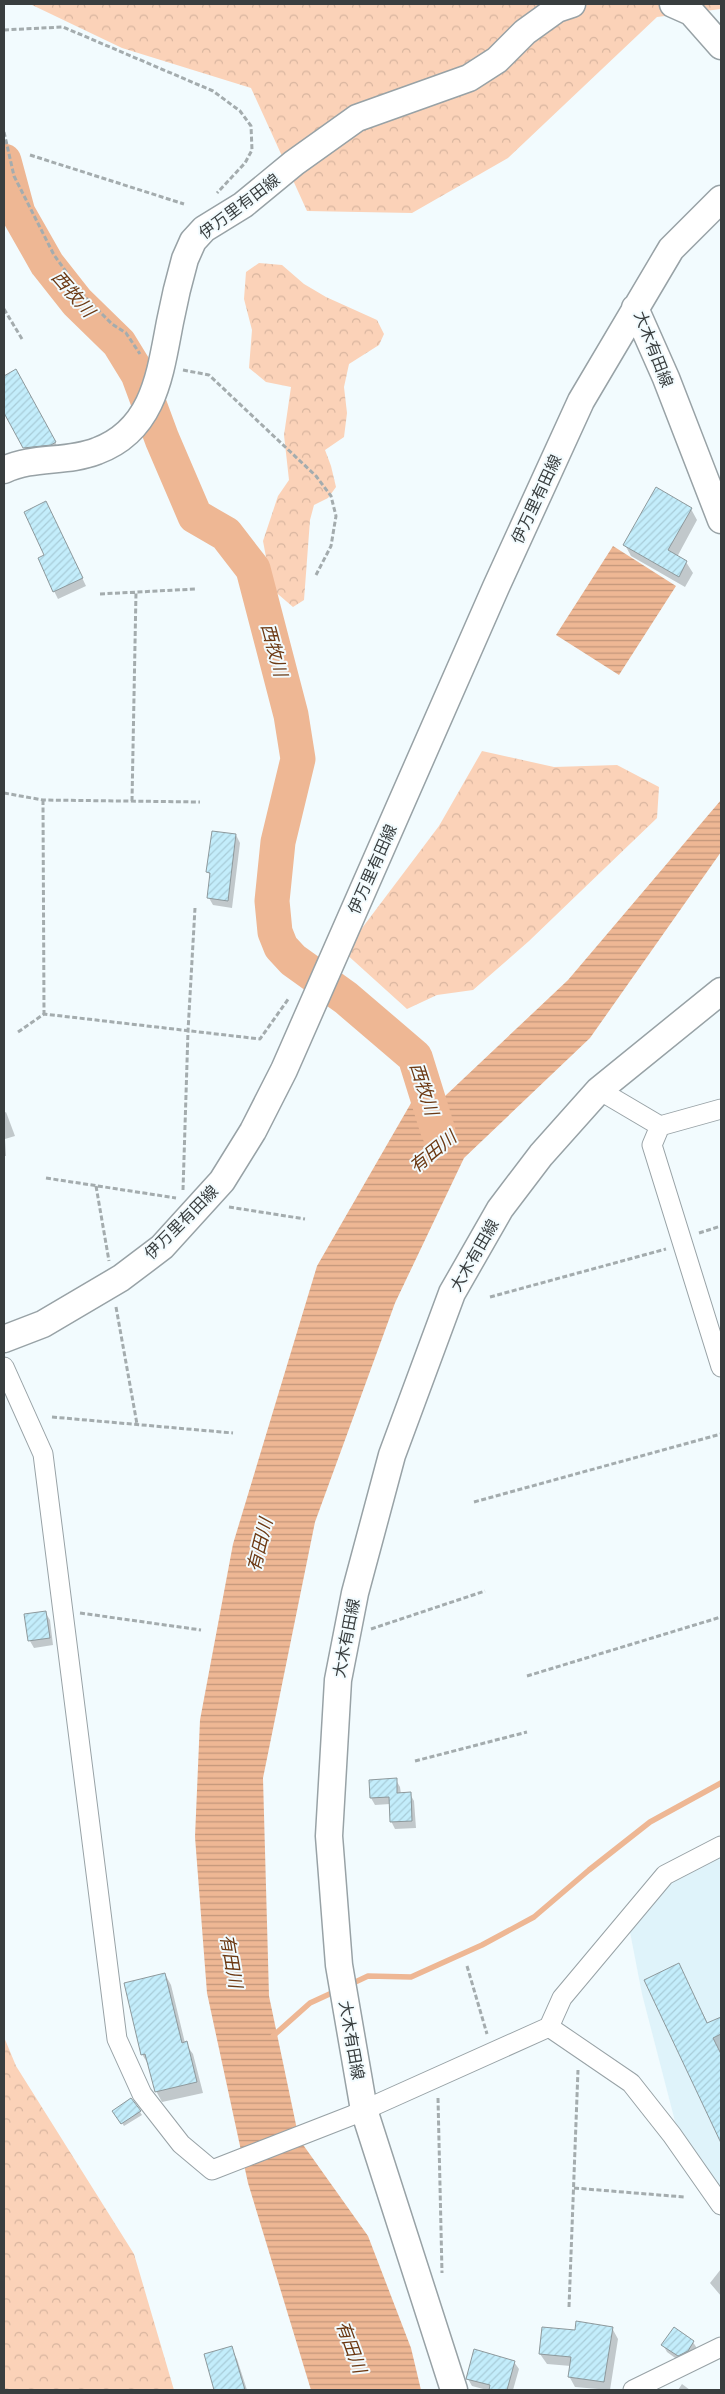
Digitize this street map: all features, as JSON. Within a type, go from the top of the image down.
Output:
[{"type":"main road","name":"伊万里有田線","points":[[4,470],[14,465],[83,456],[98,451],[112,445],[139,420],[156,389],[185,259],[193,241],[204,229],[262,190],[294,163],[357,118],[469,78],[497,60],[525,32],[557,9],[572,4]]},
{"type":"main road","points":[[673,4],[691,12],[721,46]]},
{"type":"main road","name":"大木有田線","points":[[721,198],[671,249],[635,308],[666,378],[721,520]]},
{"type":"main road","name":"伊万里有田線","points":[[4,1339],[43,1324],[122,1278],[162,1247],[222,1181],[253,1131],[300,1003],[340,941],[496,587],[581,401],[635,308]]},
{"type":"main road","name":"大木有田線","points":[[454,2390],[364,2110],[339,1965],[329,1836],[338,1680],[355,1593],[392,1455],[452,1293],[500,1209],[541,1155],[599,1090],[721,991]]},
{"type":"street","points":[[599,1090],[660,1126],[721,1109]]},
{"type":"street","points":[[660,1126],[652,1145],[721,1367]]},
{"type":"street","points":[[4,1367],[43,1454],[65,1612],[117,2039],[142,2094],[181,2144],[212,2170],[364,2110],[549,2027],[562,1998],[665,1875],[721,1846]]},
{"type":"street","points":[[549,2027],[631,2083],[672,2135],[721,2205]]},
{"type":"street","points":[[633,2390],[721,2347]]},
{"type":"path","points":[[4,30],[63,27],[213,91],[240,111],[251,126],[252,150],[245,163],[212,199]]},
{"type":"path","points":[[4,132],[14,176],[54,255],[83,295],[112,324],[126,333],[142,358]]},
{"type":"path","points":[[30,155],[184,204]]},
{"type":"path","points":[[4,309],[22,339]]},
{"type":"path","points":[[176,370],[208,375],[316,476],[331,496],[336,516],[331,546],[316,575]]},
{"type":"path","points":[[100,594],[195,589]]},
{"type":"path","points":[[132,801],[136,592]]},
{"type":"path","points":[[4,793],[44,800],[200,802]]},
{"type":"path","points":[[44,800],[44,1014]]},
{"type":"path","points":[[183,1200],[188,1031],[195,908]]},
{"type":"path","points":[[18,1032],[44,1014],[260,1039],[300,1003]]},
{"type":"path","points":[[699,1233],[721,1226]]},
{"type":"path","points":[[490,1297],[675,1247]]},
{"type":"path","points":[[52,1417],[233,1433]]},
{"type":"path","points":[[474,1502],[721,1434]]},
{"type":"path","points":[[371,1629],[485,1591]]},
{"type":"path","points":[[65,1612],[201,1630]]},
{"type":"path","points":[[526,1676],[721,1617]]},
{"type":"path","points":[[415,1761],[527,1732]]},
{"type":"path","points":[[467,1966],[490,2042]]},
{"type":"path","points":[[570,2307],[578,2060]]},
{"type":"path","points":[[438,2098],[442,2274]]},
{"type":"path","points":[[574,2188],[684,2197]]},
{"type":"shaded area","points":[[721,1856],[721,2194],[677,2129],[642,1994],[630,1932],[672,1882]]},
{"type":"green space","points":[[30,4],[721,4],[721,9],[657,17],[508,158],[412,213],[307,211],[251,88],[122,48]]},
{"type":"green space","points":[[259,263],[282,265],[304,284],[326,297],[377,320],[384,334],[379,345],[349,364],[344,387],[347,413],[344,437],[325,450],[336,487],[328,498],[314,505],[310,520],[304,600],[293,607],[272,589],[263,541],[278,496],[289,480],[284,435],[291,387],[266,382],[249,368],[252,330],[244,299],[246,272]]},
{"type":"green space","points":[[482,751],[554,767],[617,765],[659,787],[657,818],[529,941],[473,990],[437,995],[407,1009],[344,952],[439,826]]},
{"type":"green space","points":[[4,2037],[16,2066],[134,2254],[174,2390],[4,2390]]},
{"type":"water","points":[[613,546],[676,586],[619,675],[556,635]]},
{"type":"water","name":"有田川","points":[[721,800],[721,852],[590,1038],[464,1158],[395,1303],[315,1522],[263,1778],[269,1996],[299,2139],[368,2236],[411,2348],[421,2390],[311,2390],[248,2183],[207,1993],[195,1837],[200,1720],[233,1544],[317,1266],[422,1084],[444,1097],[568,980]]},
{"type":"building","points":[[16,369],[56,442],[51,445],[23,448],[4,413],[4,376]]},
{"type":"building","points":[[656,487],[692,508],[668,550],[687,561],[679,577],[623,545]]},
{"type":"building","points":[[46,501],[83,578],[53,592],[38,558],[44,555],[24,512]]},
{"type":"building","points":[[212,831],[236,834],[228,901],[207,898],[210,873],[206,872]]},
{"type":"building","points":[[46,1611],[50,1638],[28,1641],[24,1614]]},
{"type":"building","points":[[397,1778],[397,1793],[411,1792],[412,1821],[390,1822],[389,1797],[370,1798],[369,1780]]},
{"type":"building","points":[[679,1963],[707,2023],[721,2017],[721,2034],[713,2038],[721,2054],[721,2143],[644,1980]]},
{"type":"building","points":[[165,1973],[182,2043],[187,2041],[197,2082],[155,2092],[145,2054],[141,2055],[124,1983]]},
{"type":"building","points":[[131,2098],[141,2111],[121,2124],[112,2111]]},
{"type":"building","points":[[576,2321],[613,2327],[604,2382],[568,2377],[571,2357],[539,2354],[542,2327],[575,2330]]},
{"type":"building","points":[[674,2327],[694,2341],[688,2351],[678,2356],[661,2345]]},
{"type":"building","points":[[232,2346],[245,2390],[214,2390],[204,2354]]},
{"type":"building","points":[[474,2349],[515,2361],[507,2390],[489,2390],[490,2385],[466,2379]]},
{"type":"waterway","name":"西牧川","points":[[4,161],[18,213],[47,264],[77,302],[119,343],[138,374],[162,439],[195,516],[226,534],[253,569],[291,715],[298,759],[278,842],[272,901],[275,932],[281,947],[293,960],[346,998],[415,1057],[438,1131]]},
{"type":"waterway","points":[[349,1985],[368,1976],[411,1977],[482,1945],[534,1917],[589,1870],[650,1822],[721,1783]]},
{"type":"waterway","points":[[273,2036],[310,2003],[336,1991]]}]
